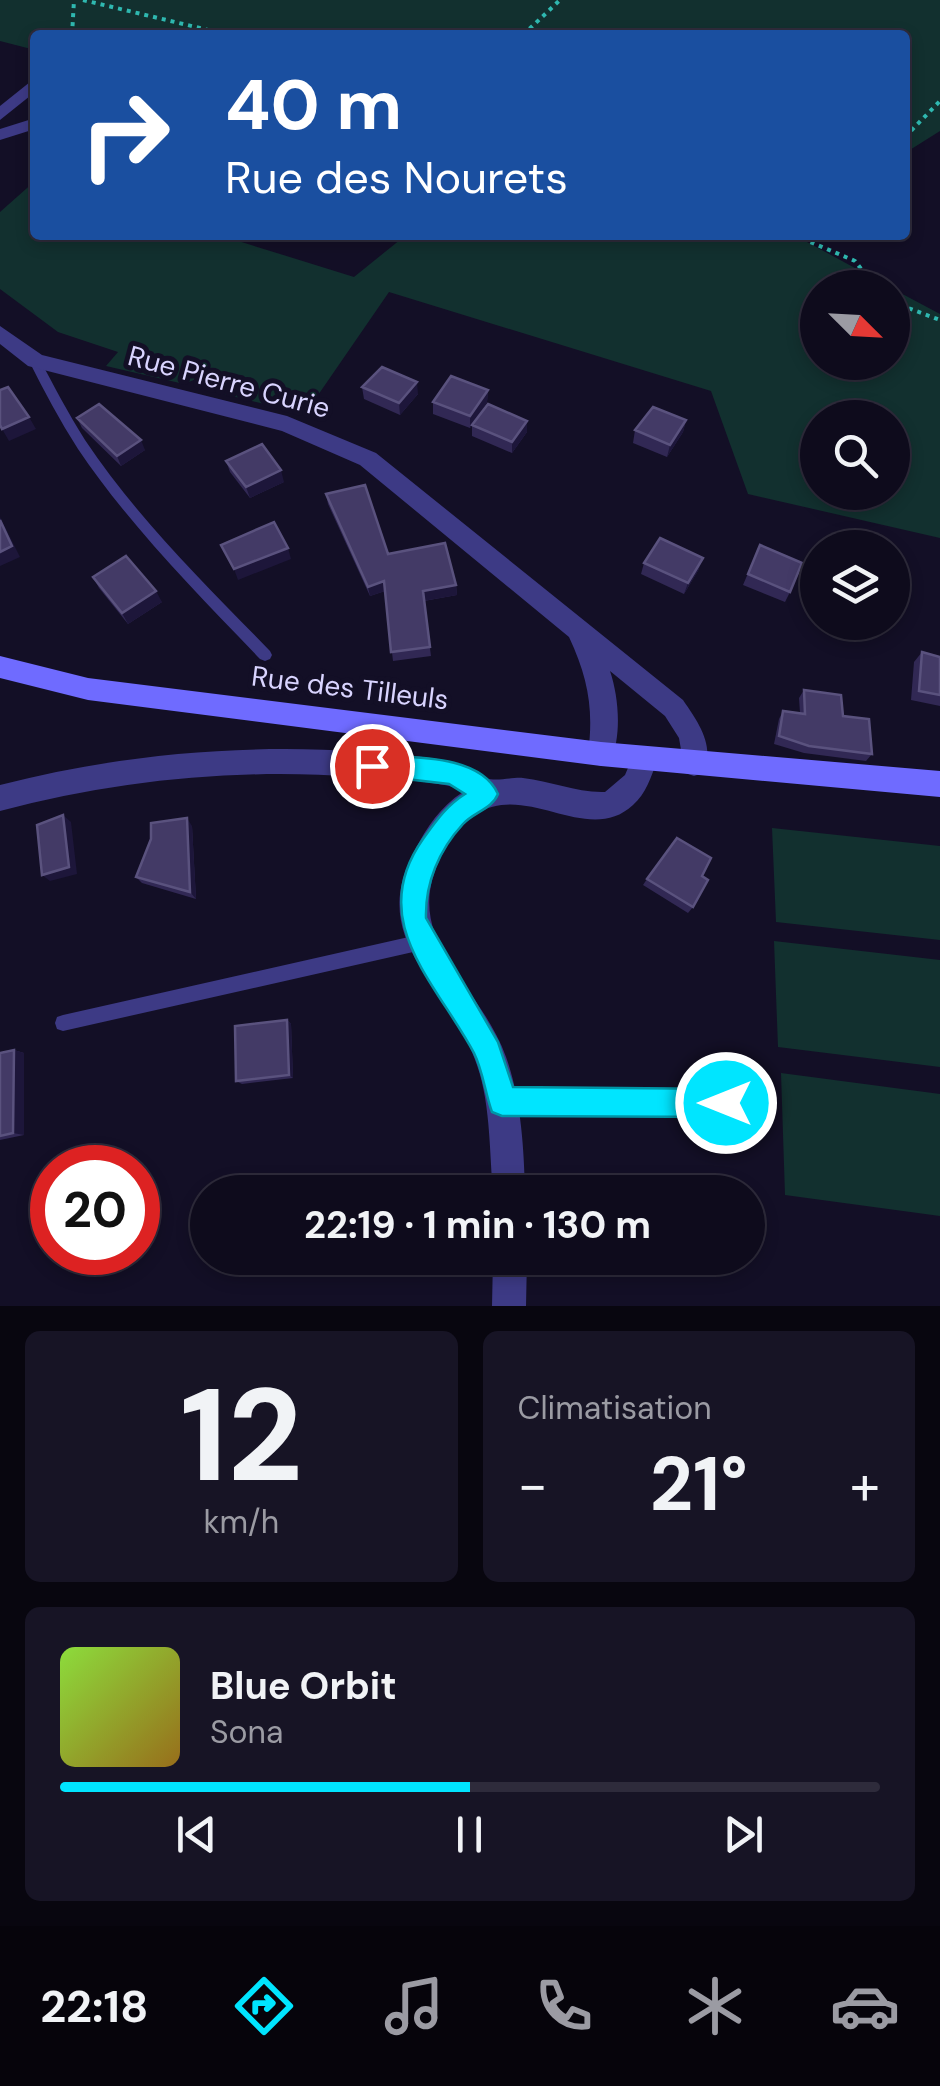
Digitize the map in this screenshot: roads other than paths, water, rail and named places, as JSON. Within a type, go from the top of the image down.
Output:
[{"type":"street","points":[[0,114],[30,87]]},
{"type":"street","points":[[0,134],[30,125]]},
{"type":"street","name":"Rue Pierre Curie","points":[[0,333],[35,361],[287,424],[339,444],[404,484],[674,708],[692,735],[694,764]]},
{"type":"street","name":"Rue Pierre Curie","points":[[572,625],[602,679],[606,723],[601,754]]},
{"type":"street","name":"Rue des Tilleuls","points":[[0,668],[88,690],[601,754],[940,784]]},
{"type":"street","points":[[508,1175],[502,1102],[488,1052],[422,942],[413,918],[412,899],[424,859],[455,814],[486,794],[519,790],[592,808],[618,799],[633,787],[645,758]]},
{"type":"street","points":[[0,798],[138,769],[238,762],[443,772],[466,778],[486,794]]},
{"type":"street","points":[[509,1306],[510,1275]]},
{"type":"lane","points":[[35,361],[53,400],[103,475],[150,535],[265,655]]},
{"type":"lane","points":[[63,1022],[422,942]]},
{"type":"lane","points":[[502,1102],[763,1103]]}]
